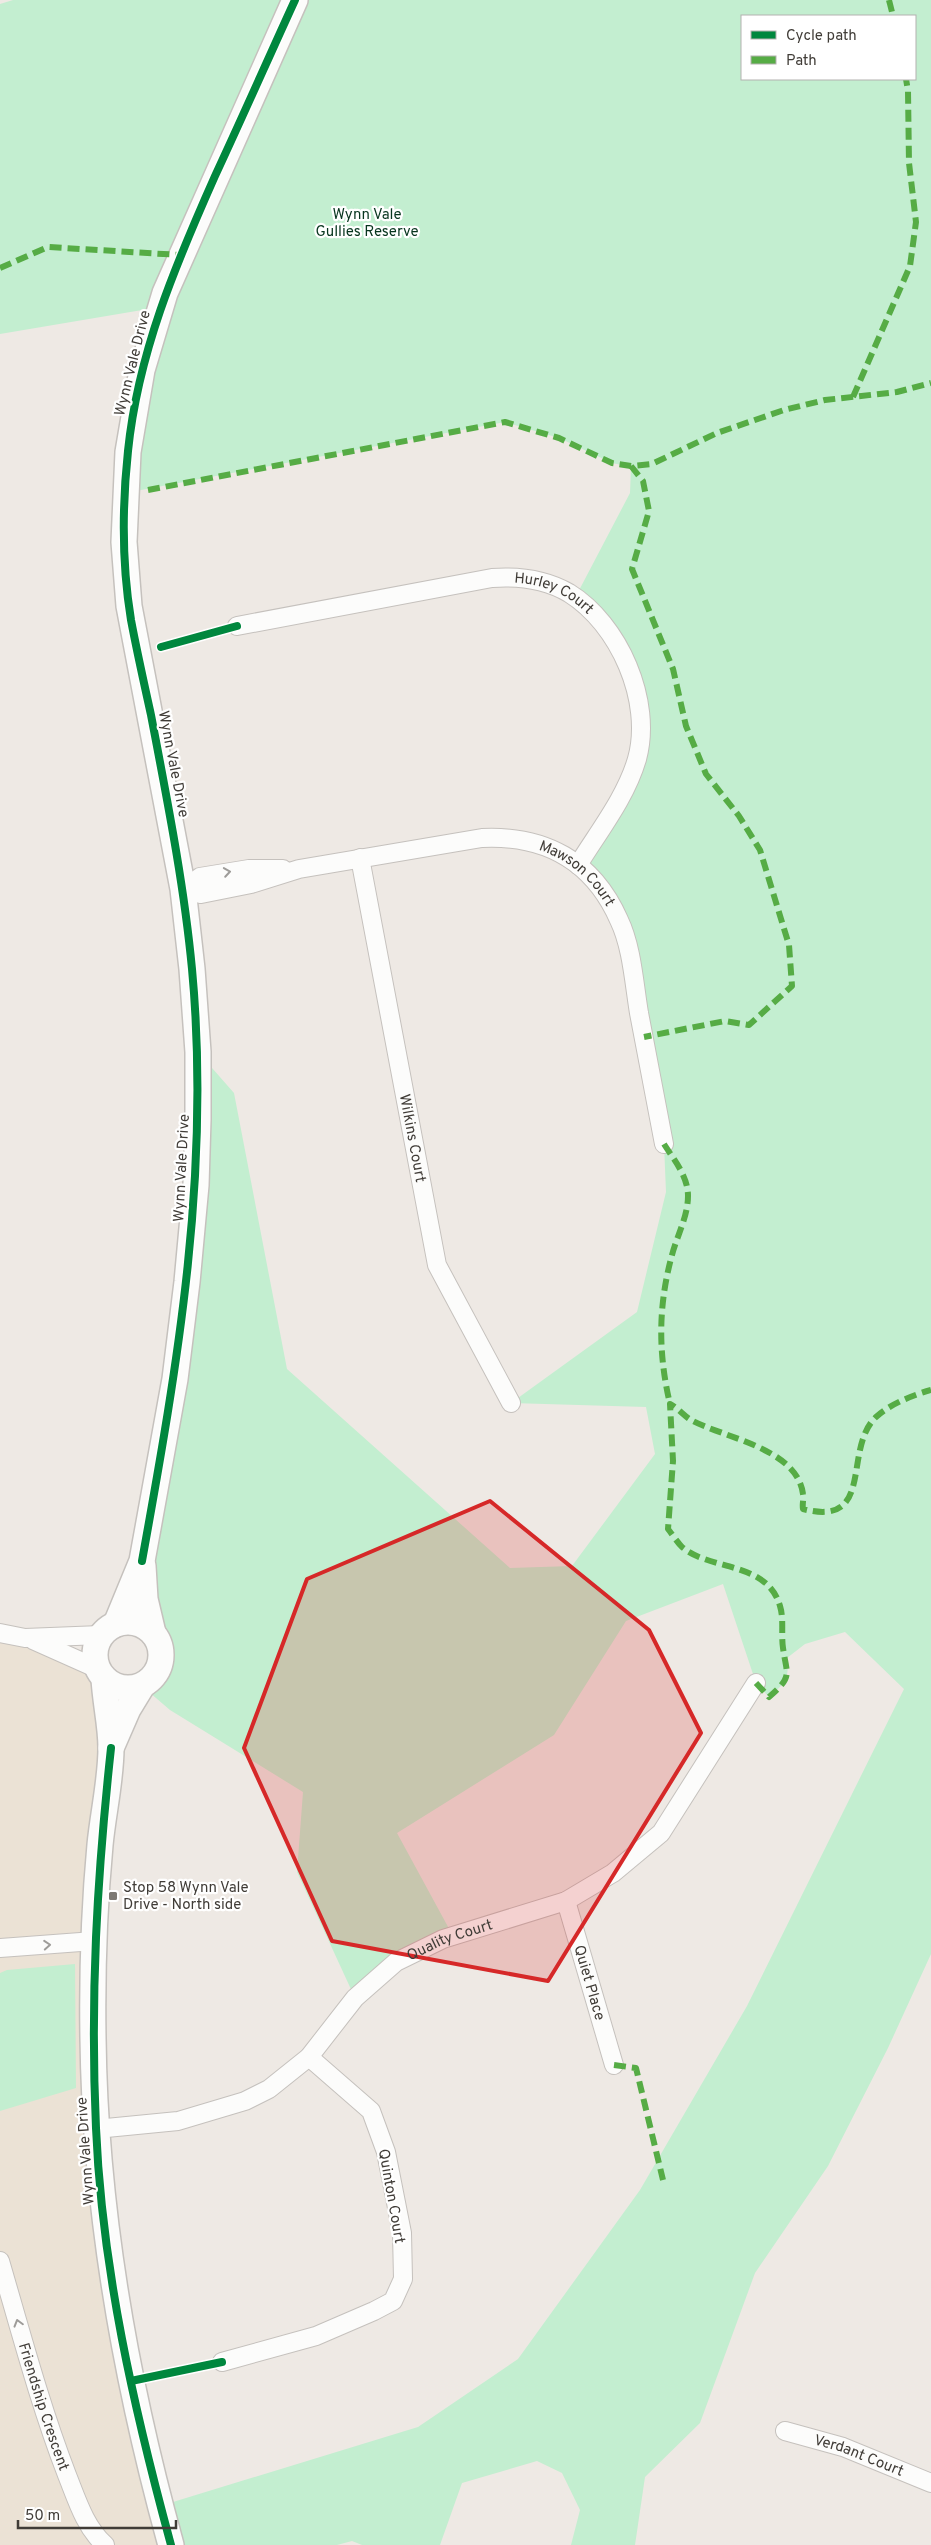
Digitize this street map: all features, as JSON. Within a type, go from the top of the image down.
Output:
[{"type":"main road","name":"Wynn Vale Drive","points":[[153,1633],[145,1599],[142,1561],[175,1378],[187,1282],[196,1186],[198,1052],[192,969],[183,889],[129,606],[124,511],[131,427],[146,352],[165,293],[295,0]]},
{"type":"main road","name":"Wynn Vale Drive","points":[[109,1630],[142,1561]]},
{"type":"main road","points":[[136,1623],[153,1633],[158,1641],[162,1658],[156,1675],[142,1686],[122,1688],[101,1674],[95,1652],[109,1630],[136,1623]]},
{"type":"main road","name":"Wynn Vale Drive","points":[[101,1674],[111,1748],[100,1845],[94,1941],[96,2129],[105,2225],[118,2317],[150,2468],[171,2545]]},
{"type":"main road","name":"Wynn Vale Drive","points":[[111,1748],[128,1709],[142,1686]]},
{"type":"street","name":"Hurley Court","points":[[237,626],[492,578],[516,576],[534,580],[568,593],[586,606],[616,643],[634,686],[641,731],[637,758],[622,795],[578,864]]},
{"type":"street","name":"Mawson Court","points":[[183,889],[201,894],[251,884],[299,869],[474,839],[506,837],[534,842],[556,850],[578,864],[598,884],[620,921],[664,1144]]},
{"type":"street","name":"Wilkins Court","points":[[360,858],[437,1265],[511,1403]]},
{"type":"street","points":[[25,1638],[109,1630]]},
{"type":"street","points":[[0,1633],[25,1638],[101,1674]]},
{"type":"street","name":"Quality Court","points":[[96,2129],[178,2121],[245,2100],[269,2088],[309,2057],[355,1998],[396,1962],[443,1939],[566,1901],[613,1873],[661,1833],[756,1683]]},
{"type":"street","name":"Quiet Place","points":[[566,1901],[614,2065]]},
{"type":"street","points":[[0,1948],[94,1941]]},
{"type":"street","name":"Quinton Court","points":[[222,2362],[316,2336],[374,2311],[393,2301],[403,2279],[402,2232],[386,2152],[372,2111],[309,2057]]},
{"type":"street","name":"Friendship Crescent","points":[[0,2261],[46,2421],[84,2518],[104,2545]]},
{"type":"street","name":"Verdant Court","points":[[785,2431],[843,2448],[931,2483]]},
{"type":"highlighted area","points":[[490,1501],[649,1630],[701,1733],[548,1981],[332,1941],[244,1748],[307,1579]]},
{"type":"shaded area","points":[[0,1633],[101,1675],[97,2146],[174,2545],[0,2545]]},
{"type":"green space","name":"Wynn Vale Gullies Reserve","points":[[13,0],[931,0],[931,1954],[888,2048],[828,2166],[755,2273],[700,2423],[645,2477],[635,2545],[571,2545],[580,2510],[562,2473],[537,2461],[462,2483],[440,2545],[362,2545],[352,2541],[337,2545],[171,2545],[160,2506],[418,2427],[518,2359],[640,2190],[747,2006],[904,1689],[845,1632],[805,1644],[787,1658],[787,1676],[779,1688],[769,1697],[756,1683],[723,1584],[626,1621],[554,1735],[397,1833],[453,1936],[355,1998],[297,1872],[303,1792],[170,1710],[142,1686],[152,1678],[158,1670],[161,1661],[159,1643],[148,1613],[175,1379],[198,1052],[234,1093],[287,1369],[510,1568],[572,1566],[655,1454],[646,1407],[511,1403],[637,1312],[666,1192],[664,1144],[627,949],[578,865],[637,758],[626,665],[575,598],[630,493],[631,467],[612,463],[559,438],[505,422],[125,493],[160,307],[0,334],[0,4]]},
{"type":"green space","points":[[75,1964],[76,2088],[0,2111],[0,1973],[7,1970]]},
{"type":"marked path","points":[[889,0],[893,15]]},
{"type":"marked path","points":[[853,397],[910,266],[916,222],[909,163],[906,80]]},
{"type":"marked path","points":[[0,268],[48,247],[180,255]]},
{"type":"marked path","points":[[148,490],[505,422],[559,438],[612,463],[631,466],[652,464],[717,433],[784,410],[825,400],[897,392],[931,383]]},
{"type":"marked path","points":[[631,466],[643,481],[649,511],[632,569],[673,669],[686,726],[706,774],[739,816],[760,850],[789,945],[792,986],[749,1025],[725,1021],[644,1037]]},
{"type":"marked path","points":[[664,1144],[683,1175],[688,1196],[684,1218],[667,1274],[662,1311],[663,1366],[670,1404]]},
{"type":"marked path","points":[[756,1683],[769,1697],[785,1680],[787,1670],[782,1643],[780,1606],[773,1592],[763,1581],[751,1574],[694,1555],[682,1547],[668,1529],[673,1461],[670,1404],[691,1420],[774,1455],[788,1466],[798,1478],[803,1494],[803,1509],[826,1512],[840,1507],[849,1497],[866,1431],[876,1417],[902,1400],[931,1390]]},
{"type":"marked path","points":[[614,2065],[636,2068],[663,2180]]},
{"type":"cycle path","points":[[142,1561],[168,1413],[188,1266],[194,1193],[197,1045],[189,937],[180,873],[128,599],[124,536],[128,451],[140,379],[160,310],[215,176],[295,0]]},
{"type":"cycle path","points":[[161,647],[237,626]]},
{"type":"cycle path","points":[[111,1748],[102,1844],[94,1985],[94,2080],[99,2181],[105,2234],[122,2338],[157,2494],[171,2545]]},
{"type":"cycle path","points":[[131,2381],[222,2362]]},
{"type":"place","name":"Stop 58 Wynn Vale Drive - North side","points":[[113,1896]]}]
